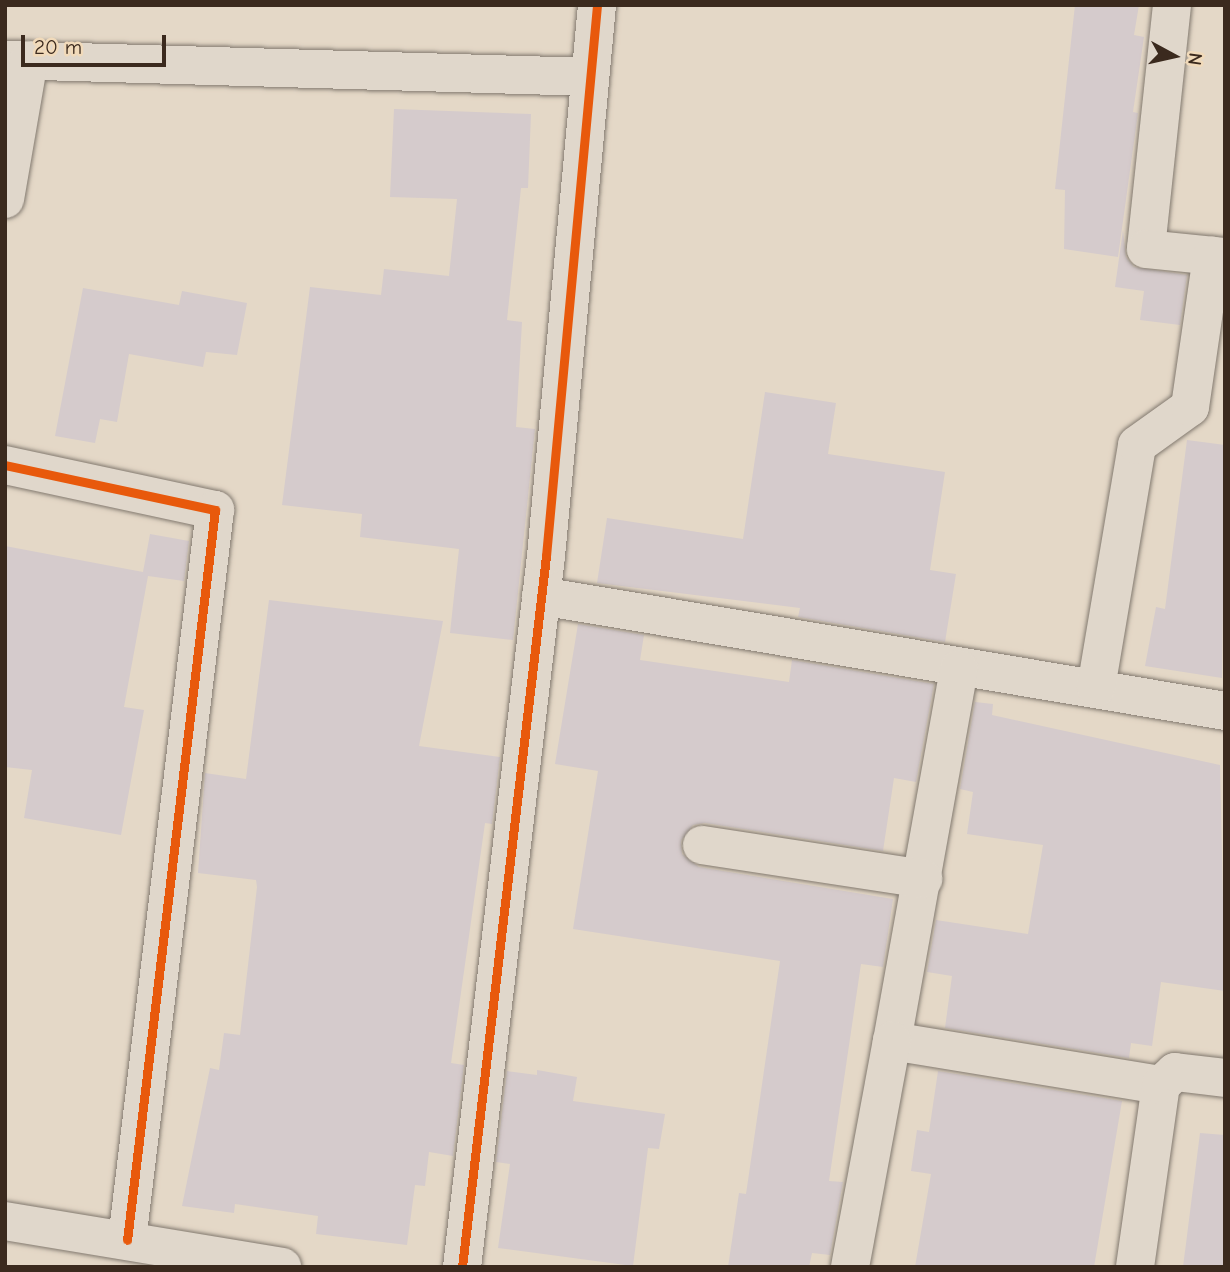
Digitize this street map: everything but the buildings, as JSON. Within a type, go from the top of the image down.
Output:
[{"type":"street","points":[[462,1267],[541,596],[597,5]]},
{"type":"street","points":[[1096,688],[1136,444],[1190,407],[1219,257],[1146,249],[1172,5]]},
{"type":"street","points":[[5,199],[17,60],[590,77]]},
{"type":"street","points":[[5,465],[215,510],[127,1240]]},
{"type":"street","points":[[541,596],[959,669],[1096,688],[1225,711]]},
{"type":"street","points":[[850,1267],[923,879],[959,669]]},
{"type":"street","points":[[702,845],[923,879]]},
{"type":"street","points":[[892,1041],[1161,1085]]},
{"type":"street","points":[[1135,1267],[1161,1085],[1175,1072],[1225,1078]]},
{"type":"street","points":[[5,1221],[282,1267]]},
{"type":"cycle path","points":[[462,1267],[546,556],[597,5]]},
{"type":"cycle path","points":[[5,465],[215,510],[127,1240]]}]
